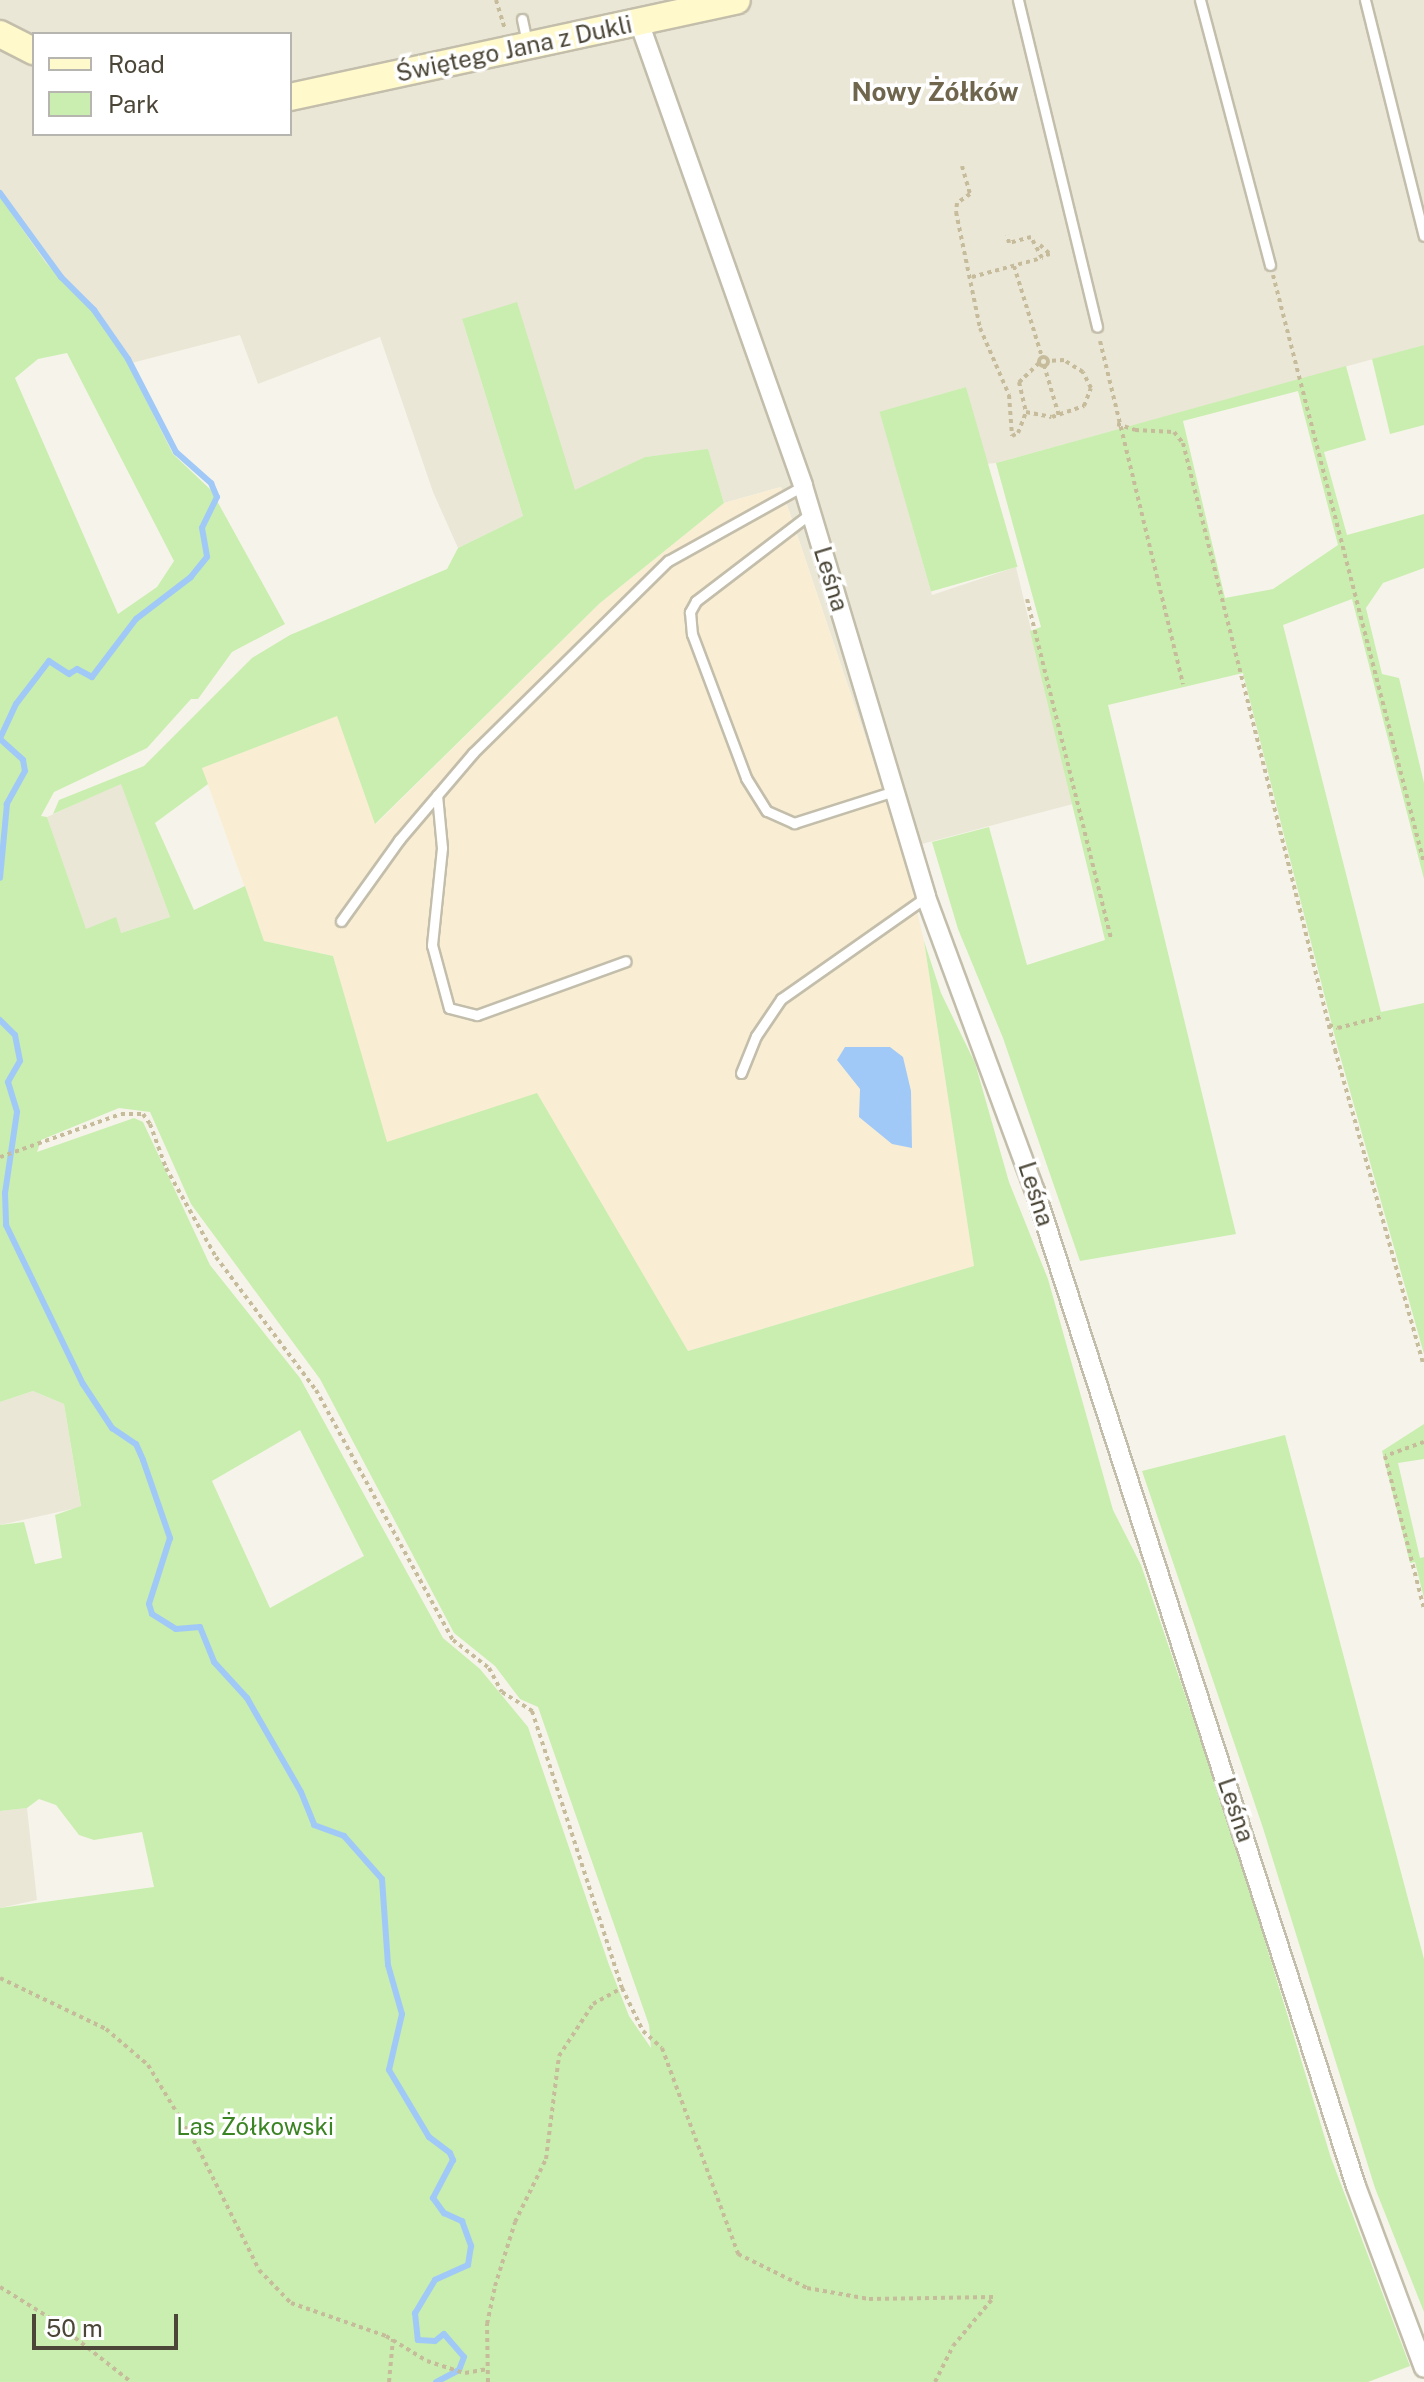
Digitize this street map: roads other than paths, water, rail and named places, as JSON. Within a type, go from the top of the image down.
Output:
[{"type":"main road","name":"Świętego Jana z Dukli","points":[[292,96],[516,39],[639,22],[737,0]]},
{"type":"main road","points":[[0,34],[32,50]]},
{"type":"street","name":"Leśna","points":[[639,22],[803,486],[926,897],[1035,1191],[1356,2186],[1424,2368]]},
{"type":"lane","points":[[1018,0],[1097,327]]},
{"type":"lane","points":[[1200,0],[1270,265]]},
{"type":"lane","points":[[1365,0],[1424,236]]},
{"type":"lane","points":[[516,39],[522,19]]},
{"type":"lane","points":[[341,921],[437,795],[668,561],[803,486]]},
{"type":"lane","points":[[811,513],[696,601],[690,612],[692,634],[746,778],[767,811],[794,823],[894,791]]},
{"type":"lane","points":[[437,795],[442,848],[432,945],[449,1008],[477,1015],[626,961]]},
{"type":"lane","points":[[741,1073],[756,1036],[781,999],[926,897]]},
{"type":"water","points":[[845,1047],[890,1047],[903,1057],[911,1091],[912,1148],[892,1144],[859,1117],[860,1089],[837,1060]]},
{"type":"waterway","points":[[0,193],[61,277],[94,310],[128,359],[176,452],[211,483],[217,497],[202,528],[207,557],[191,577],[136,619],[92,677],[77,669],[69,674],[49,661],[16,704],[0,739],[23,760],[25,771],[7,804],[0,878]]},
{"type":"waterway","points":[[0,1020],[15,1035],[20,1061],[8,1082],[17,1112],[5,1193],[6,1225],[83,1384],[112,1428],[136,1444],[143,1460],[170,1538],[149,1604],[152,1614],[176,1629],[200,1627],[214,1662],[247,1698],[301,1792],[314,1825],[344,1836],[382,1879],[388,1965],[402,2014],[389,2070],[429,2137],[450,2153],[453,2160],[433,2198],[444,2213],[462,2221],[471,2246],[468,2265],[435,2280],[415,2313],[418,2340],[435,2341],[444,2334],[464,2357],[459,2370],[436,2382]]},
{"type":"district","name":"Nowy Żółków","points":[[935,92]]},
{"type":"park label","name":"Las Żółkowski","points":[[255,2127]]}]
